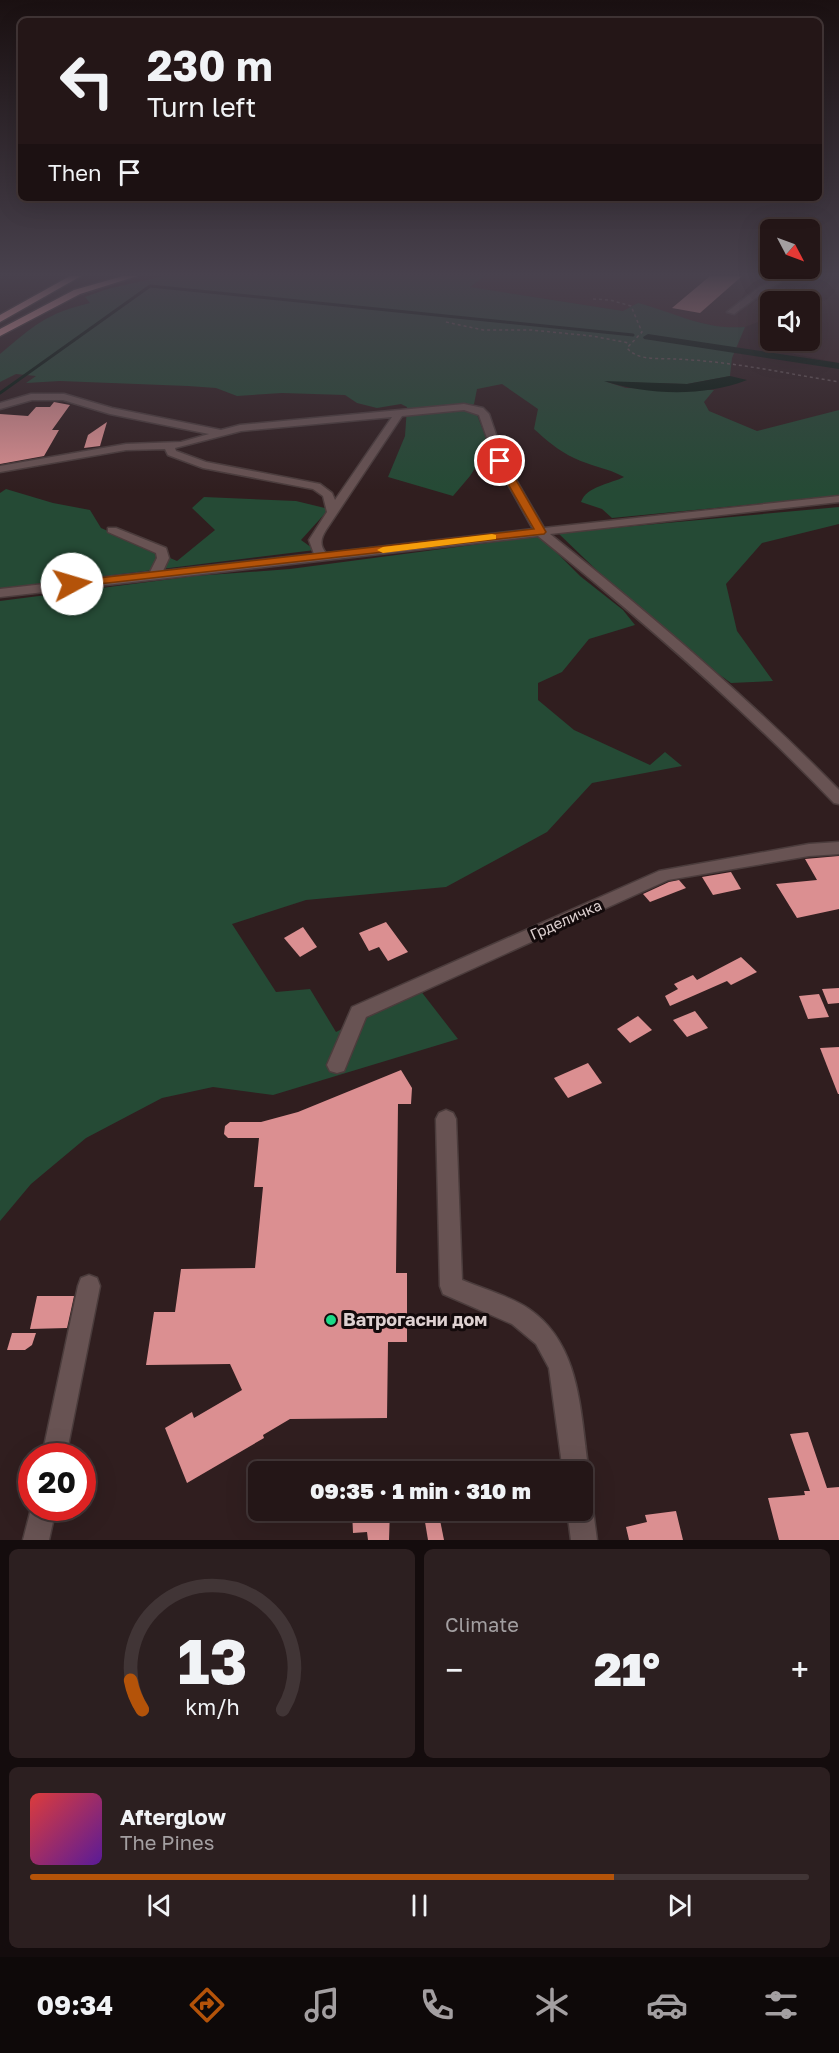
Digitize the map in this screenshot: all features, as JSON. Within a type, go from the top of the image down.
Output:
[{"type":"lane","points":[[0,406],[31,397],[63,397],[110,411],[219,433]]},
{"type":"lane","points":[[0,469],[126,447],[169,446],[219,433],[267,425],[453,407],[480,410],[484,414],[500,461],[540,532],[665,634],[776,734],[839,799]]},
{"type":"lane","points":[[324,556],[318,552],[314,544],[316,536],[400,412]]},
{"type":"lane","points":[[169,446],[172,453],[203,465],[316,486],[328,495],[333,512]]},
{"type":"lane","points":[[0,592],[839,499]]},
{"type":"lane","points":[[112,530],[162,550],[163,558],[155,575]]},
{"type":"lane","name":"Грделичка","points":[[337,1065],[359,1012],[665,875],[809,850],[839,848]]},
{"type":"lane","points":[[446,1119],[451,1286],[520,1316],[544,1336],[560,1365],[574,1461]]},
{"type":"lane","points":[[57,1443],[89,1286]]},
{"type":"lane","points":[[36,1540],[40,1521]]},
{"type":"lane","points":[[581,1521],[584,1540]]},
{"type":"path","points":[[627,348],[628,351],[645,358],[706,360],[839,382]]},
{"type":"shaded area","points":[[820,348],[839,348],[839,363],[780,351],[820,351]]},
{"type":"shaded area","points":[[730,376],[747,380],[713,389],[676,392],[638,389],[604,381],[687,384]]},
{"type":"green space","points":[[7,348],[736,348],[732,358],[730,376],[687,384],[607,382],[626,388],[714,390],[704,402],[709,411],[757,431],[839,410],[839,496],[612,518],[602,509],[581,502],[588,492],[624,477],[580,461],[553,445],[534,429],[538,409],[502,384],[477,389],[474,404],[467,409],[476,412],[489,446],[470,476],[453,496],[388,477],[405,436],[407,407],[401,404],[377,408],[357,403],[345,395],[282,393],[237,396],[216,388],[188,386],[60,381],[26,383],[36,376],[16,374],[0,382],[0,354]]},
{"type":"green space","points":[[6,489],[53,503],[90,510],[101,528],[177,561],[215,530],[192,508],[204,497],[296,501],[329,509],[301,540],[315,550],[0,589],[0,493]]},
{"type":"green space","points":[[839,507],[839,524],[762,543],[726,584],[737,631],[773,681],[731,683],[664,635],[558,533]]},
{"type":"green space","points":[[540,536],[580,576],[623,610],[635,625],[589,639],[562,672],[538,683],[538,700],[574,730],[650,765],[665,752],[682,766],[592,783],[547,832],[446,887],[306,900],[232,924],[276,992],[310,989],[336,1032],[420,990],[458,1039],[273,1095],[213,1087],[162,1098],[86,1138],[31,1184],[0,1221],[0,601],[195,576],[290,569]]},
{"type":"building","points":[[54,402],[70,405],[52,430],[59,430],[44,456],[0,464],[0,414],[28,416],[36,407],[50,407]]},
{"type":"building","points":[[107,422],[100,446],[84,448],[88,435]]},
{"type":"building","points":[[839,856],[839,909],[797,918],[776,884],[817,880],[805,859]]},
{"type":"building","points":[[731,872],[741,889],[713,895],[702,877]]},
{"type":"building","points":[[679,880],[686,888],[650,902],[643,894],[669,882]]},
{"type":"building","points":[[386,922],[408,952],[388,961],[379,947],[369,951],[359,933]]},
{"type":"building","points":[[303,927],[317,947],[300,957],[284,938]]},
{"type":"building","points":[[741,957],[757,972],[731,985],[727,981],[670,1006],[665,996],[678,989],[674,984],[693,975],[697,980]]},
{"type":"building","points":[[839,988],[839,1003],[828,1004],[822,989]]},
{"type":"building","points":[[819,994],[829,1017],[808,1019],[799,996]]},
{"type":"building","points":[[695,1011],[708,1028],[687,1037],[673,1020]]},
{"type":"building","points":[[638,1016],[652,1030],[630,1043],[617,1029]]},
{"type":"building","points":[[839,1047],[839,1094],[838,1094],[820,1048]]},
{"type":"building","points":[[588,1063],[602,1083],[568,1098],[554,1078]]},
{"type":"building","points":[[401,1070],[412,1088],[411,1104],[398,1104],[396,1273],[407,1273],[407,1342],[388,1342],[387,1418],[290,1419],[263,1435],[264,1438],[187,1483],[165,1428],[192,1412],[194,1418],[242,1390],[230,1364],[146,1365],[154,1312],[175,1312],[181,1269],[255,1268],[263,1187],[254,1187],[259,1138],[228,1138],[224,1134],[225,1126],[230,1122],[261,1122],[298,1112]]},
{"type":"building","points":[[37,1296],[74,1296],[67,1328],[30,1329]]},
{"type":"building","points":[[12,1333],[36,1333],[32,1345],[25,1350],[7,1350]]},
{"type":"building","points":[[808,1432],[827,1488],[839,1487],[839,1540],[779,1540],[768,1498],[805,1495],[804,1491],[810,1491],[790,1434]]},
{"type":"building","points":[[676,1511],[683,1540],[629,1540],[626,1527],[647,1522],[645,1515]]},
{"type":"building","points":[[352,1521],[390,1521],[389,1540],[368,1540],[367,1532],[353,1533]]},
{"type":"building","points":[[425,1521],[440,1521],[444,1540],[428,1540]]},
{"type":"waterway","points":[[0,393],[63,348]]},
{"type":"waterway","points":[[720,348],[839,366]]},
{"type":"slow traffic","points":[[383,550],[492,537]]},
{"type":"place","name":"Ватрогасни дом","points":[[331,1320]]},
{"type":"route","points":[[72,584],[540,532],[500,461]]}]
